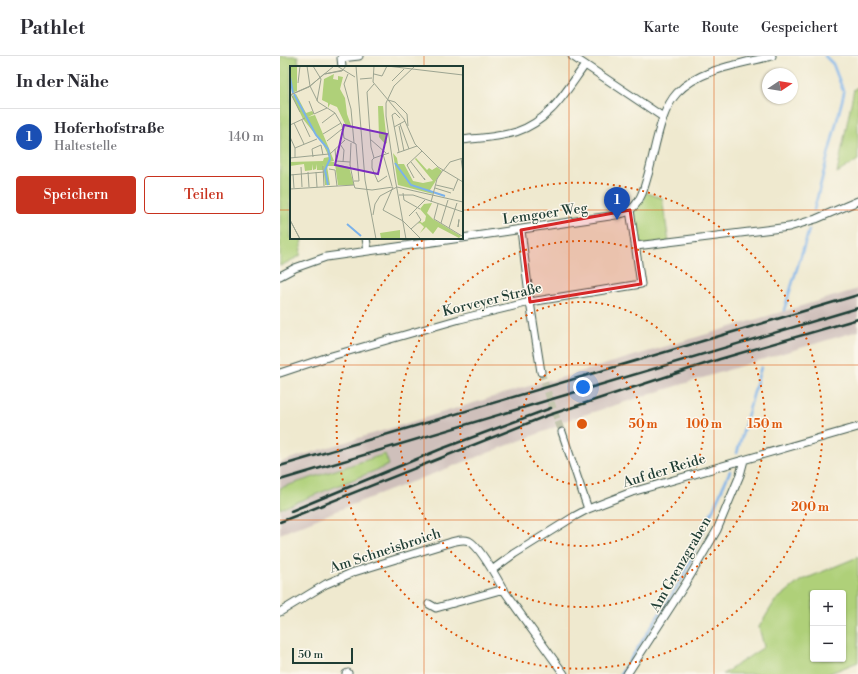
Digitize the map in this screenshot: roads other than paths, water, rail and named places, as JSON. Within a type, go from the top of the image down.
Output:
[{"type":"street","points":[[342,66],[341,58],[359,56]]},
{"type":"street","points":[[572,56],[663,117]]},
{"type":"street","points":[[630,210],[644,191],[663,117],[676,93],[694,79],[707,73],[772,56]]},
{"type":"street","points":[[463,140],[499,136],[532,126],[555,106],[585,65]]},
{"type":"street","points":[[636,246],[788,227],[816,219],[858,202]]},
{"type":"street","name":"Lemgoer Weg","points":[[463,238],[610,216],[630,210]]},
{"type":"street","name":"Korveyer Straße","points":[[280,373],[328,357],[530,302],[641,284],[630,210]]},
{"type":"street","points":[[521,230],[530,302],[542,372]]},
{"type":"street","points":[[366,239],[368,251]]},
{"type":"street","name":"Lemgoer Weg","points":[[280,276],[295,268],[326,257],[455,239]]},
{"type":"street","name":"Auf der Reide","points":[[492,570],[541,537],[588,509],[632,492],[858,427]]},
{"type":"street","points":[[562,432],[588,509]]},
{"type":"street","name":"Am Grenzgraben","points":[[627,674],[686,583],[717,530],[740,475],[744,460]]},
{"type":"street","name":"Am Schneisbroich","points":[[280,612],[326,584],[354,572],[456,541],[466,540],[476,547],[564,674]]},
{"type":"street","points":[[429,604],[436,608],[504,589]]},
{"type":"waterway","points":[[814,210],[844,93],[833,64],[825,56]]},
{"type":"waterway","points":[[784,310],[809,230]]},
{"type":"waterway","points":[[737,453],[761,367]]},
{"type":"waterway","points":[[621,674],[682,579],[730,471]]},
{"type":"tunnel","points":[[541,372],[562,432]]},
{"type":"railway","points":[[280,466],[858,295]]},
{"type":"railway","points":[[280,480],[858,308]]},
{"type":"railway","points":[[280,522],[546,416],[720,359],[858,319]]},
{"type":"railway","points":[[291,511],[441,449],[551,408]]},
{"type":"place","name":"Hoferhofstraße","points":[[617,220]]}]
